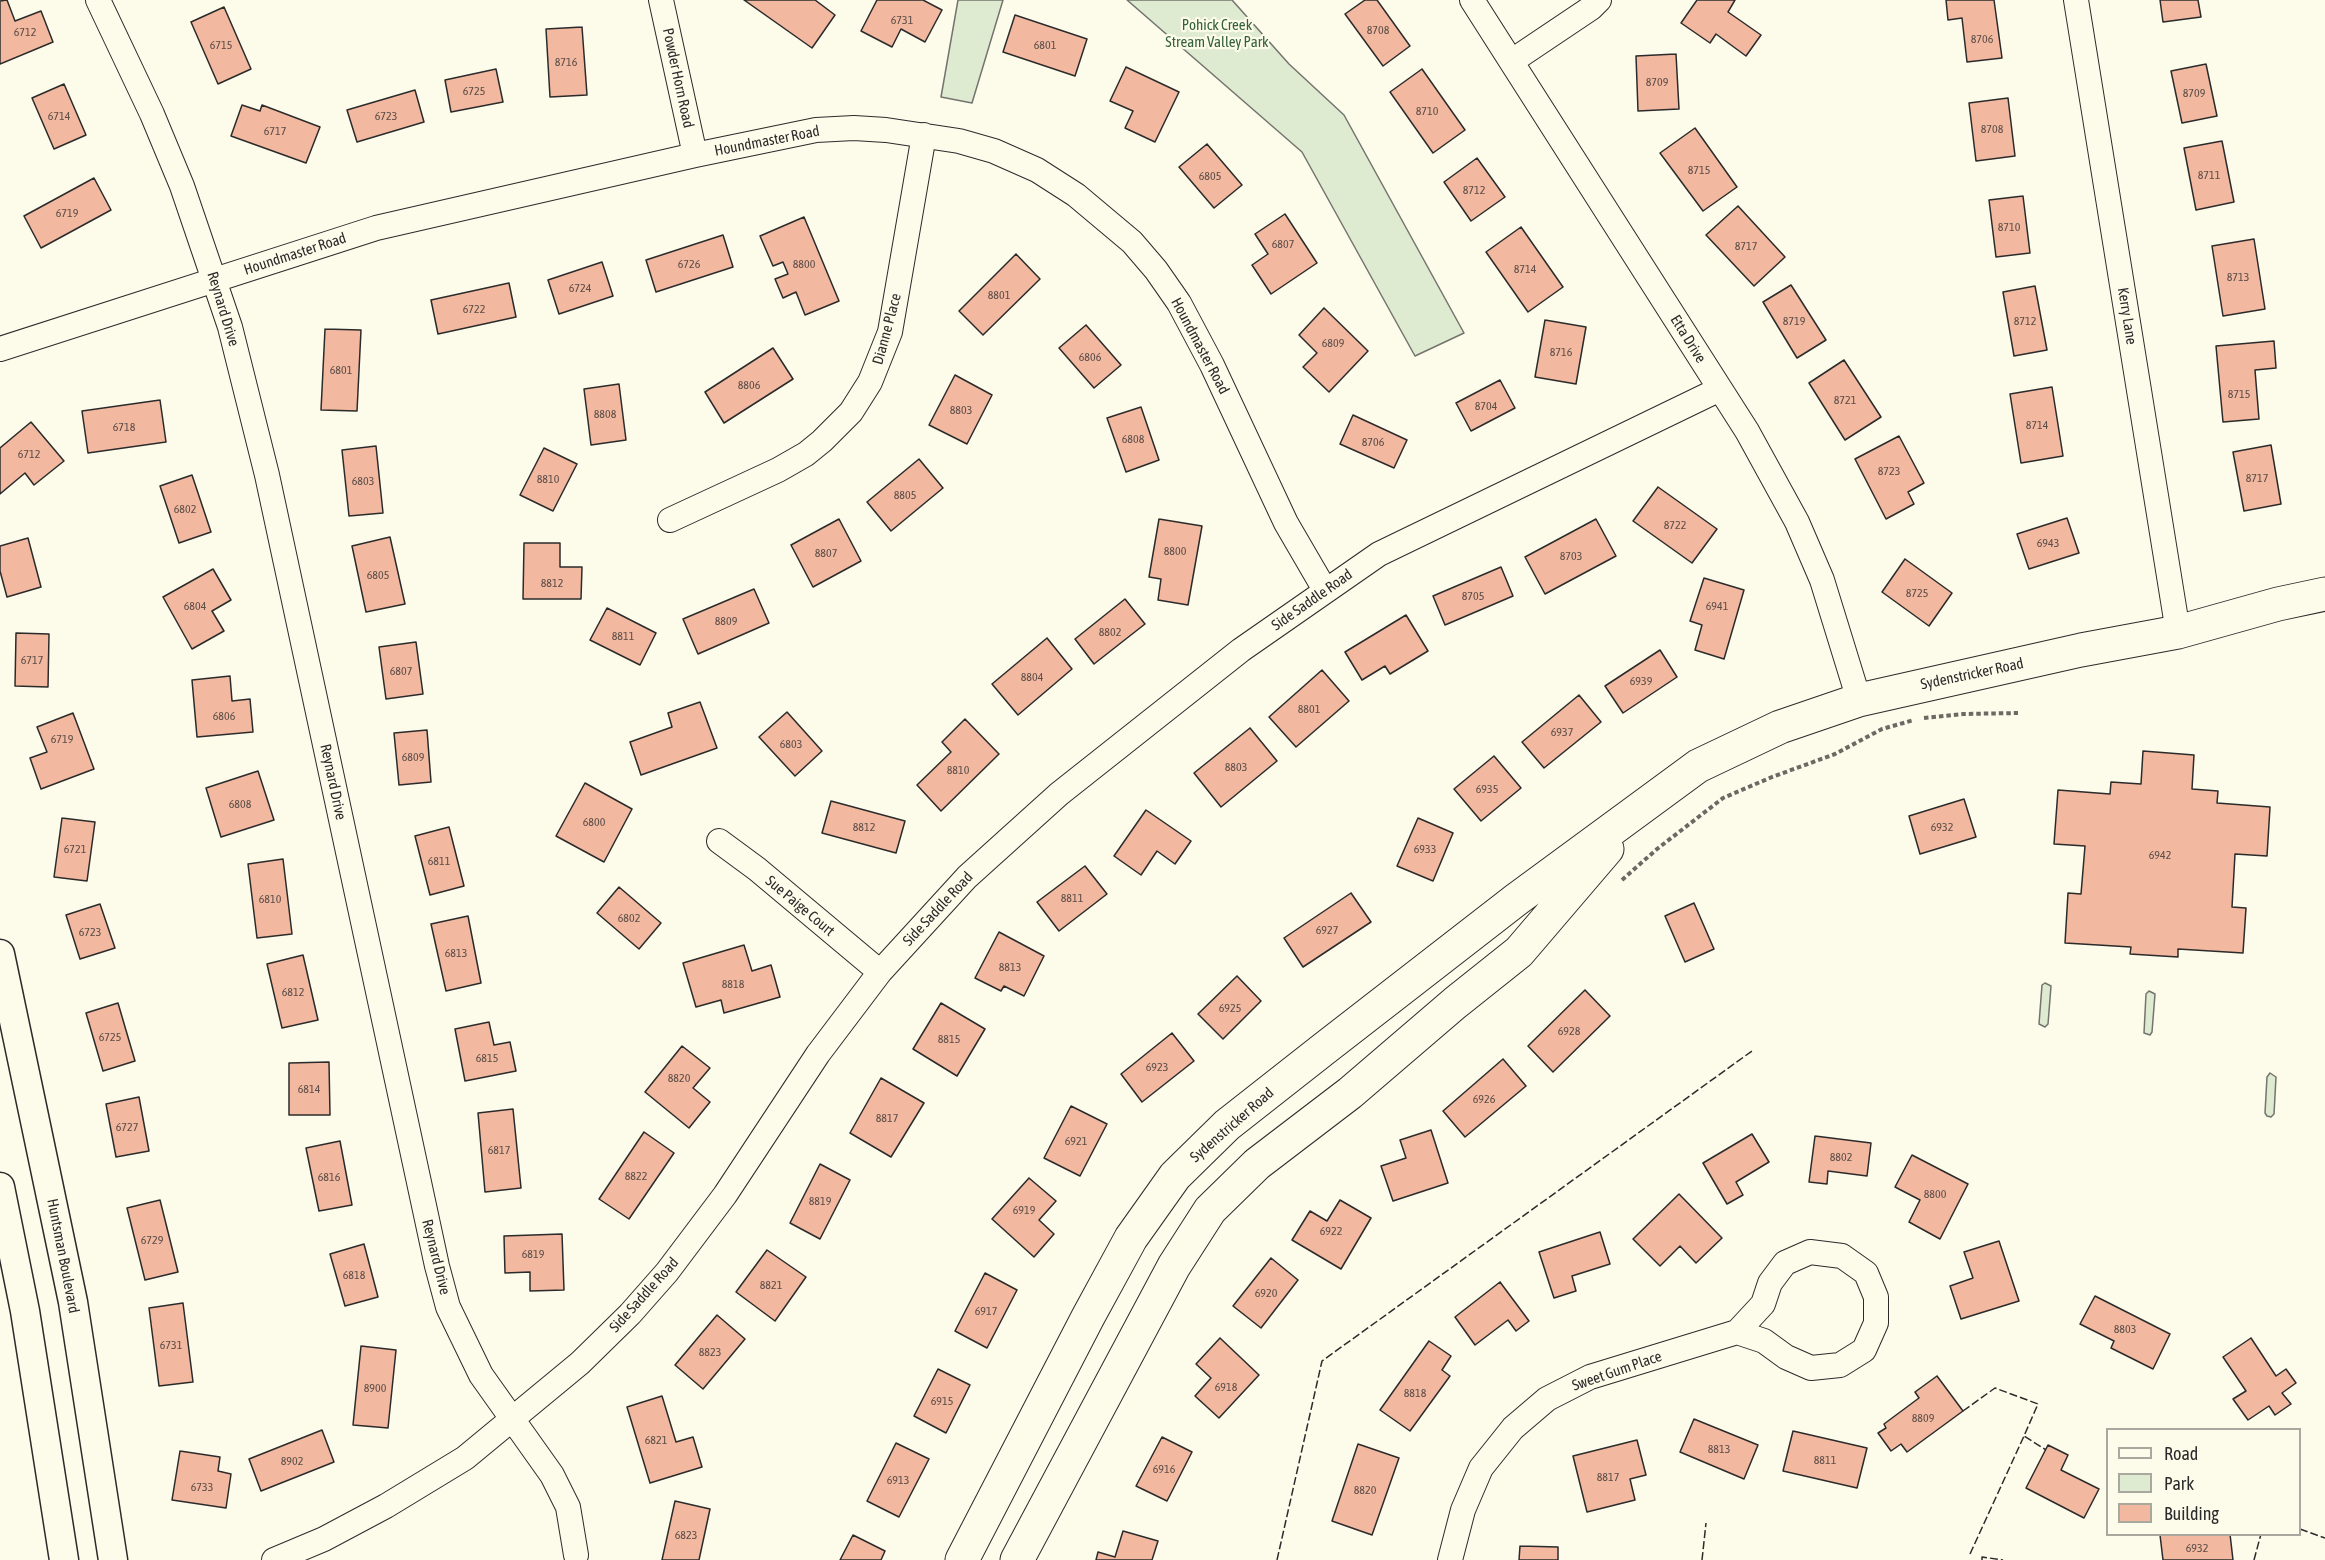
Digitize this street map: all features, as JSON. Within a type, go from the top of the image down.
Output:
[{"type":"main road","name":"Sydenstricker Road","points":[[962,1560],[1131,1238],[1175,1176],[1227,1125],[1325,1048],[1517,899],[1698,766],[1780,727],[1859,700],[2081,650],[2178,632],[2278,604],[2325,594]]},
{"type":"main road","name":"Sydenstricker Road","points":[[1017,1560],[1174,1266],[1210,1210],[1257,1164],[1350,1093],[1455,1003],[1519,952],[1641,809]]},
{"type":"street","name":"Reynard Drive","points":[[98,0],[152,114],[182,186],[230,327],[267,475],[436,1266],[448,1307],[467,1351],[481,1375],[552,1475],[568,1507],[576,1555]]},
{"type":"street","name":"Powder Horn Road","points":[[661,0],[695,155]]},
{"type":"street","name":"Etta Drive","points":[[1472,0],[1747,431],[1797,522],[1822,580],[1859,700]]},
{"type":"street","points":[[1512,61],[1599,0]]},
{"type":"street","name":"Kerry Lane","points":[[2076,0],[2178,632]]},
{"type":"street","name":"Houndmaster Road","points":[[0,349],[376,228],[695,155],[816,130],[854,128],[959,141],[994,151],[1037,170],[1077,195],[1132,242],[1156,270],[1179,303],[1212,365],[1286,523],[1325,590]]},
{"type":"street","name":"Dianne Place","points":[[670,520],[778,470],[806,454],[851,412],[870,382],[890,332],[924,135]]},
{"type":"street","name":"Side Saddle Road","points":[[274,1560],[324,1539],[386,1506],[465,1458],[580,1363],[630,1314],[667,1272],[725,1195],[818,1054],[880,972],[967,877],[1059,794],[1241,650],[1379,554],[1720,389]]},
{"type":"street","name":"Sue Paige Court","points":[[719,841],[757,869],[880,972]]},
{"type":"street","name":"Huntsman Boulevard","points":[[0,954],[73,1302],[113,1560]]},
{"type":"street","points":[[0,1187],[25,1311],[64,1560]]},
{"type":"street","points":[[1810,1252],[1842,1256],[1866,1273],[1876,1297],[1876,1323],[1864,1350],[1840,1365],[1811,1368],[1786,1357],[1764,1341],[1737,1332],[1763,1304],[1770,1282],[1785,1263],[1810,1252]]},
{"type":"street","name":"Sweet Gum Place","points":[[1450,1560],[1463,1510],[1481,1468],[1513,1428],[1533,1410],[1568,1387],[1590,1377],[1737,1332]]},
{"type":"path","points":[[1622,880],[1657,849],[1723,798],[1835,754],[1882,729],[1923,718],[1963,714],[2018,713]]},
{"type":"green space","points":[[958,0],[1003,0],[972,103],[941,97]]},
{"type":"green space","name":"Pohick Creek Stream Valley Park","points":[[1127,0],[1232,0],[1289,64],[1344,115],[1464,333],[1415,356],[1302,152]]},
{"type":"green space","points":[[2045,983],[2051,986],[2048,1024],[2045,1027],[2039,1024],[2042,985]]},
{"type":"green space","points":[[2149,991],[2155,994],[2150,1035],[2144,1033],[2146,994]]},
{"type":"green space","points":[[2270,1073],[2276,1077],[2274,1114],[2271,1117],[2265,1113],[2267,1077]]},
{"type":"building","points":[[7,0],[15,21],[41,11],[53,42],[0,64],[0,1]]},
{"type":"building","points":[[744,0],[815,0],[835,15],[812,48]]},
{"type":"building","points":[[877,0],[923,0],[942,10],[925,42],[901,29],[892,47],[861,31]]},
{"type":"building","points":[[1365,0],[1377,0],[1410,46],[1383,66],[1345,14]]},
{"type":"building","points":[[1697,0],[1735,0],[1728,12],[1761,35],[1746,56],[1716,34],[1710,43],[1681,23]]},
{"type":"building","points":[[1946,0],[1994,0],[2002,58],[1967,62],[1962,18],[1948,20]]},
{"type":"building","points":[[2160,0],[2198,0],[2201,17],[2163,22]]},
{"type":"building","points":[[224,7],[251,69],[218,84],[191,22]]},
{"type":"building","points":[[1015,15],[1087,39],[1075,76],[1003,52]]},
{"type":"building","points":[[582,27],[587,95],[550,97],[546,29]]},
{"type":"building","points":[[1676,54],[1679,109],[1638,111],[1636,56]]},
{"type":"building","points":[[2206,64],[2217,116],[2182,123],[2171,71]]},
{"type":"building","points":[[1126,67],[1179,92],[1155,142],[1125,128],[1133,111],[1110,101]]},
{"type":"building","points":[[496,69],[503,102],[451,112],[445,80]]},
{"type":"building","points":[[1422,69],[1465,130],[1433,153],[1390,92]]},
{"type":"building","points":[[64,84],[86,135],[54,149],[32,98]]},
{"type":"building","points":[[415,90],[424,122],[357,142],[347,110]]},
{"type":"building","points":[[2008,98],[2015,156],[1976,161],[1969,103]]},
{"type":"building","points":[[242,105],[260,111],[262,105],[320,127],[306,163],[231,136]]},
{"type":"building","points":[[1695,128],[1737,187],[1703,211],[1660,153]]},
{"type":"building","points":[[2222,141],[2234,202],[2196,210],[2184,148]]},
{"type":"building","points":[[1207,144],[1242,185],[1214,208],[1179,167]]},
{"type":"building","points":[[1477,158],[1505,197],[1471,221],[1444,182]]},
{"type":"building","points":[[94,178],[111,210],[41,248],[24,216]]},
{"type":"building","points":[[2023,196],[2030,253],[1996,257],[1989,200]]},
{"type":"building","points":[[1738,206],[1785,257],[1754,286],[1706,235]]},
{"type":"building","points":[[1285,214],[1317,263],[1271,294],[1252,265],[1268,254],[1255,234]]},
{"type":"building","points":[[804,217],[839,301],[805,315],[796,292],[783,298],[775,279],[788,274],[783,262],[773,266],[760,236]]},
{"type":"building","points":[[1521,227],[1563,287],[1528,312],[1486,252]]},
{"type":"building","points":[[723,235],[733,267],[656,292],[646,260]]},
{"type":"building","points":[[2254,239],[2265,309],[2223,316],[2212,246]]},
{"type":"building","points":[[1016,254],[1040,279],[983,335],[959,311]]},
{"type":"building","points":[[602,262],[613,296],[559,314],[548,280]]},
{"type":"building","points":[[509,283],[516,317],[438,334],[431,300]]},
{"type":"building","points":[[1791,285],[1826,340],[1797,358],[1763,302]]},
{"type":"building","points":[[2035,286],[2047,350],[2014,356],[2003,292]]},
{"type":"building","points":[[1324,308],[1368,351],[1329,392],[1303,367],[1317,353],[1299,335]]},
{"type":"building","points":[[1545,320],[1586,327],[1576,384],[1535,377]]},
{"type":"building","points":[[1086,325],[1121,365],[1094,388],[1059,348]]},
{"type":"building","points":[[325,329],[361,330],[357,411],[321,410]]},
{"type":"building","points":[[2274,341],[2276,368],[2255,370],[2259,419],[2223,422],[2216,346]]},
{"type":"building","points":[[773,348],[793,379],[724,423],[705,392]]},
{"type":"building","points":[[1844,360],[1881,417],[1845,440],[1809,383]]},
{"type":"building","points":[[955,375],[992,395],[967,444],[929,425]]},
{"type":"building","points":[[1500,380],[1515,408],[1471,431],[1456,403]]},
{"type":"building","points":[[619,384],[626,440],[591,445],[584,389]]},
{"type":"building","points":[[2052,387],[2063,456],[2021,463],[2010,394]]},
{"type":"building","points":[[160,400],[166,442],[88,453],[82,411]]},
{"type":"building","points":[[1141,407],[1159,460],[1126,472],[1107,418]]},
{"type":"building","points":[[1353,415],[1407,440],[1394,468],[1340,444]]},
{"type":"building","points":[[31,422],[64,461],[34,485],[25,473],[0,494],[0,448]]},
{"type":"building","points":[[1899,436],[1924,483],[1908,492],[1914,504],[1886,519],[1855,459]]},
{"type":"building","points":[[2271,445],[2281,504],[2244,511],[2233,452]]},
{"type":"building","points":[[376,446],[383,513],[349,516],[342,450]]},
{"type":"building","points":[[544,448],[577,464],[553,511],[520,495]]},
{"type":"building","points":[[919,459],[943,488],[891,531],[867,502]]},
{"type":"building","points":[[192,475],[211,532],[179,543],[160,486]]},
{"type":"building","points":[[1658,487],[1717,529],[1692,563],[1633,521]]},
{"type":"building","points":[[2067,518],[2079,553],[2029,569],[2017,534]]},
{"type":"building","points":[[839,519],[861,561],[813,587],[791,545]]},
{"type":"building","points":[[1159,519],[1202,526],[1188,605],[1158,600],[1161,579],[1149,577]]},
{"type":"building","points":[[1596,519],[1616,556],[1545,594],[1525,557]]},
{"type":"building","points":[[390,537],[405,604],[366,612],[352,546]]},
{"type":"building","points":[[28,538],[41,587],[7,597],[0,571],[0,546]]},
{"type":"building","points":[[524,543],[560,543],[560,567],[582,567],[581,599],[523,599]]},
{"type":"building","points":[[1905,559],[1952,593],[1929,626],[1882,592]]},
{"type":"building","points":[[1501,567],[1513,596],[1445,625],[1433,596]]},
{"type":"building","points":[[213,569],[231,600],[212,611],[224,631],[192,649],[163,597]]},
{"type":"building","points":[[1704,578],[1744,590],[1724,659],[1695,650],[1702,625],[1690,621]]},
{"type":"building","points":[[754,589],[769,623],[698,654],[683,619]]},
{"type":"building","points":[[1125,599],[1145,624],[1094,664],[1075,639]]},
{"type":"building","points":[[607,608],[656,633],[640,665],[590,640]]},
{"type":"building","points":[[1406,615],[1428,651],[1390,674],[1385,666],[1362,680],[1345,652]]},
{"type":"building","points":[[16,633],[49,634],[48,687],[15,686]]},
{"type":"building","points":[[1047,638],[1072,669],[1018,715],[992,684]]},
{"type":"building","points":[[416,642],[423,694],[386,699],[379,647]]},
{"type":"building","points":[[1660,650],[1677,677],[1623,713],[1605,686]]},
{"type":"building","points":[[1322,670],[1349,701],[1296,747],[1269,717]]},
{"type":"building","points":[[230,676],[232,701],[250,699],[253,732],[197,737],[192,680]]},
{"type":"building","points":[[1579,695],[1601,722],[1544,768],[1522,742]]},
{"type":"building","points":[[700,702],[717,748],[641,775],[630,742],[672,727],[668,713]]},
{"type":"building","points":[[787,712],[822,751],[795,776],[759,737]]},
{"type":"building","points":[[73,713],[94,769],[41,789],[30,758],[47,752],[37,727]]},
{"type":"building","points":[[965,719],[999,754],[941,811],[917,785],[951,752],[942,742]]},
{"type":"building","points":[[1250,728],[1277,761],[1221,807],[1194,773]]},
{"type":"building","points":[[427,730],[431,782],[399,785],[394,733]]},
{"type":"building","points":[[2143,751],[2194,755],[2192,789],[2218,791],[2217,803],[2270,807],[2267,856],[2235,854],[2232,907],[2246,908],[2243,953],[2178,949],[2178,957],[2130,954],[2131,947],[2065,943],[2068,893],[2081,894],[2085,846],[2054,844],[2058,790],[2110,794],[2111,782],[2141,784]]},
{"type":"building","points":[[1494,756],[1521,788],[1481,821],[1454,789]]},
{"type":"building","points":[[258,771],[274,820],[221,837],[206,788]]},
{"type":"building","points":[[585,783],[632,809],[604,862],[556,836]]},
{"type":"building","points":[[1964,799],[1976,837],[1920,854],[1909,816]]},
{"type":"building","points":[[831,801],[905,821],[896,853],[822,833]]},
{"type":"building","points":[[1146,810],[1191,841],[1175,864],[1157,851],[1141,875],[1114,856]]},
{"type":"building","points":[[62,818],[95,822],[87,881],[54,877]]},
{"type":"building","points":[[1418,818],[1453,833],[1433,881],[1397,866]]},
{"type":"building","points":[[449,827],[464,886],[430,895],[415,836]]},
{"type":"building","points":[[283,859],[292,934],[257,938],[248,864]]},
{"type":"building","points":[[1085,866],[1107,894],[1059,931],[1037,902]]},
{"type":"building","points":[[619,887],[661,923],[639,949],[597,913]]},
{"type":"building","points":[[1351,893],[1371,922],[1303,967],[1284,938]]},
{"type":"building","points":[[1694,903],[1714,949],[1685,962],[1665,916]]},
{"type":"building","points":[[100,904],[115,948],[80,959],[66,915]]},
{"type":"building","points":[[468,916],[481,983],[446,991],[431,924]]},
{"type":"building","points":[[999,932],[1044,956],[1024,996],[1004,986],[1001,991],[975,978]]},
{"type":"building","points":[[744,945],[752,971],[771,965],[780,997],[724,1013],[721,1000],[696,1007],[683,963]]},
{"type":"building","points":[[303,955],[318,1020],[282,1028],[267,964]]},
{"type":"building","points":[[1237,976],[1261,1001],[1223,1039],[1198,1014]]},
{"type":"building","points":[[1585,990],[1610,1016],[1553,1072],[1528,1046]]},
{"type":"building","points":[[118,1003],[135,1061],[103,1071],[86,1013]]},
{"type":"building","points":[[941,1003],[985,1029],[957,1076],[913,1049]]},
{"type":"building","points":[[489,1022],[494,1045],[510,1042],[516,1071],[465,1081],[455,1029]]},
{"type":"building","points":[[1172,1033],[1194,1061],[1142,1102],[1121,1074]]},
{"type":"building","points":[[682,1046],[710,1068],[693,1088],[710,1102],[689,1128],[645,1092]]},
{"type":"building","points":[[1503,1059],[1526,1086],[1465,1137],[1443,1111]]},
{"type":"building","points":[[329,1062],[330,1115],[289,1115],[289,1063]]},
{"type":"building","points":[[881,1078],[924,1103],[891,1157],[850,1133]]},
{"type":"building","points":[[139,1097],[149,1151],[116,1157],[106,1104]]},
{"type":"building","points":[[1071,1106],[1107,1124],[1080,1176],[1044,1158]]},
{"type":"building","points":[[513,1109],[521,1188],[485,1192],[478,1113]]},
{"type":"building","points":[[1431,1130],[1448,1183],[1393,1201],[1381,1166],[1406,1158],[1400,1140]]},
{"type":"building","points":[[644,1132],[674,1153],[629,1219],[599,1199]]},
{"type":"building","points":[[1752,1134],[1769,1162],[1736,1182],[1743,1195],[1727,1204],[1703,1163]]},
{"type":"building","points":[[1815,1136],[1871,1143],[1867,1176],[1828,1171],[1827,1184],[1809,1182]]},
{"type":"building","points":[[340,1141],[352,1205],[319,1211],[306,1148]]},
{"type":"building","points":[[1912,1155],[1968,1184],[1940,1239],[1909,1222],[1920,1200],[1895,1187]]},
{"type":"building","points":[[820,1164],[850,1180],[820,1239],[790,1223]]},
{"type":"building","points":[[1029,1178],[1056,1201],[1039,1220],[1054,1234],[1034,1257],[992,1219]]},
{"type":"building","points":[[1679,1194],[1722,1238],[1696,1263],[1680,1246],[1660,1266],[1633,1239]]},
{"type":"building","points":[[160,1200],[178,1272],[145,1280],[127,1208]]},
{"type":"building","points":[[1340,1200],[1371,1218],[1341,1269],[1292,1240],[1310,1211],[1327,1221]]},
{"type":"building","points":[[1600,1232],[1610,1264],[1572,1276],[1576,1291],[1554,1298],[1539,1252]]},
{"type":"building","points":[[562,1234],[564,1290],[530,1291],[530,1272],[505,1273],[504,1236]]},
{"type":"building","points":[[1999,1241],[2019,1301],[1961,1319],[1950,1286],[1973,1278],[1964,1252]]},
{"type":"building","points":[[364,1244],[378,1297],[345,1306],[330,1254]]},
{"type":"building","points":[[767,1250],[806,1277],[775,1321],[736,1292]]},
{"type":"building","points":[[1271,1258],[1298,1280],[1261,1328],[1233,1306]]},
{"type":"building","points":[[985,1273],[1017,1290],[987,1348],[955,1331]]},
{"type":"building","points":[[1500,1282],[1529,1321],[1516,1331],[1508,1320],[1475,1345],[1455,1317]]},
{"type":"building","points":[[2095,1296],[2170,1334],[2153,1369],[2111,1348],[2114,1341],[2080,1324]]},
{"type":"building","points":[[183,1303],[193,1382],[159,1386],[149,1308]]},
{"type":"building","points":[[717,1315],[745,1339],[703,1389],[675,1365]]},
{"type":"building","points":[[1220,1338],[1259,1375],[1219,1418],[1195,1396],[1211,1378],[1196,1364]]},
{"type":"building","points":[[2251,1338],[2276,1376],[2286,1369],[2296,1383],[2282,1393],[2291,1404],[2275,1415],[2269,1406],[2248,1420],[2233,1399],[2246,1391],[2223,1357]]},
{"type":"building","points":[[1429,1341],[1451,1356],[1442,1370],[1450,1376],[1410,1431],[1380,1410]]},
{"type":"building","points":[[361,1346],[396,1350],[388,1428],[353,1425]]},
{"type":"building","points":[[938,1369],[970,1385],[946,1433],[914,1416]]},
{"type":"building","points":[[1937,1376],[1963,1411],[1907,1452],[1901,1444],[1891,1451],[1878,1433],[1886,1428],[1884,1424],[1919,1398],[1915,1392]]},
{"type":"building","points":[[662,1396],[676,1442],[693,1437],[702,1467],[650,1483],[627,1407]]},
{"type":"building","points":[[1694,1419],[1758,1445],[1744,1479],[1680,1452]]},
{"type":"building","points":[[322,1430],[334,1462],[261,1491],[249,1459]]},
{"type":"building","points":[[1793,1431],[1867,1448],[1857,1488],[1783,1471]]},
{"type":"building","points":[[1162,1437],[1192,1452],[1167,1501],[1136,1486]]},
{"type":"building","points":[[1637,1440],[1646,1475],[1630,1479],[1635,1500],[1587,1512],[1573,1456]]},
{"type":"building","points":[[896,1443],[929,1459],[899,1517],[867,1501]]},
{"type":"building","points":[[1358,1444],[1399,1458],[1372,1535],[1332,1521]]},
{"type":"building","points":[[2048,1445],[2068,1455],[2061,1470],[2099,1489],[2084,1518],[2026,1488]]},
{"type":"building","points":[[180,1451],[220,1457],[218,1471],[231,1474],[226,1508],[172,1500]]},
{"type":"building","points":[[675,1501],[710,1509],[699,1560],[662,1560]]},
{"type":"building","points":[[1123,1531],[1158,1541],[1152,1560],[1096,1560],[1098,1552],[1115,1557]]},
{"type":"building","points":[[853,1535],[885,1551],[881,1560],[840,1560]]},
{"type":"building","points":[[2160,1536],[2230,1536],[2233,1560],[2163,1560]]},
{"type":"building","points":[[1520,1546],[1558,1547],[1558,1560],[1519,1560]]},
{"type":"fence","points":[[1277,1560],[1322,1361],[1752,1051]]},
{"type":"fence","points":[[1963,1411],[1995,1388],[2038,1404],[2024,1436],[2046,1450]]},
{"type":"fence","points":[[1970,1554],[2024,1436]]},
{"type":"fence","points":[[1702,1560],[1706,1523]]},
{"type":"fence","points":[[2301,1529],[2325,1538]]},
{"type":"fence","points":[[2254,1560],[2260,1536]]},
{"type":"fence","points":[[1982,1560],[1982,1557],[2003,1560]]}]
